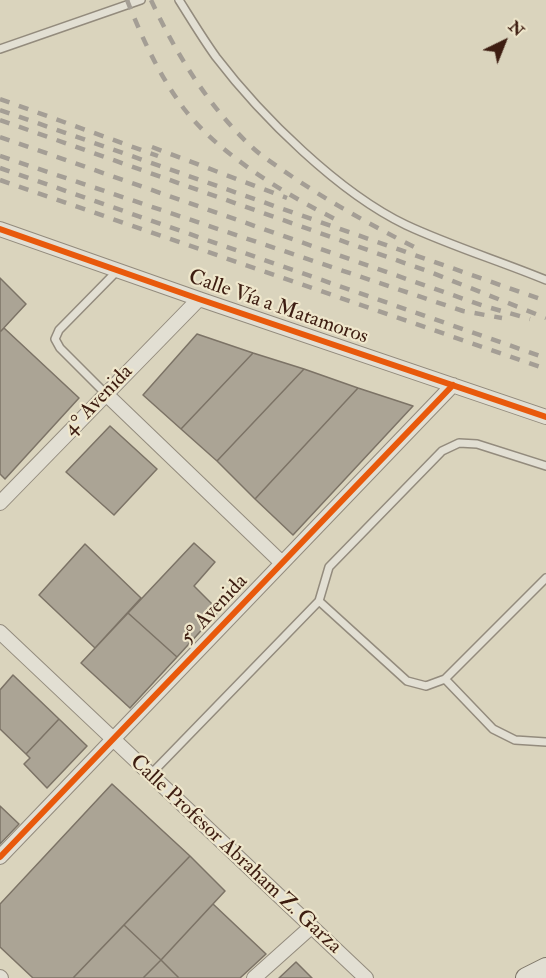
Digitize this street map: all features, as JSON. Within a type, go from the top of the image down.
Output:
[{"type":"street","name":"Calle Vía a Matamoros","points":[[0,229],[546,417]]},
{"type":"street","name":"4° Avenida","points":[[0,503],[199,299]]},
{"type":"street","name":"5° Avenida","points":[[0,857],[453,385]]},
{"type":"street","points":[[106,394],[282,563]]},
{"type":"street","name":"Calle Profesor Abraham Z. Garza","points":[[0,632],[366,978]]},
{"type":"street","points":[[254,978],[311,927]]},
{"type":"street","points":[[526,978],[546,968]]},
{"type":"lane","points":[[0,49],[141,0]]},
{"type":"lane","points":[[179,0],[216,56],[248,95],[335,179],[405,224],[546,280]]},
{"type":"lane","points":[[106,394],[60,348],[55,339],[59,330],[118,270]]},
{"type":"lane","points":[[150,774],[320,601],[329,567],[442,451],[459,443],[477,444],[546,466]]},
{"type":"lane","points":[[320,601],[407,681],[426,686],[445,679],[546,578]]},
{"type":"lane","points":[[445,679],[494,729],[515,740],[546,742]]},
{"type":"building","points":[[0,278],[26,304],[0,332]]},
{"type":"building","points":[[4,328],[79,398],[5,479],[0,474],[0,332]]},
{"type":"building","points":[[197,334],[253,353],[181,429],[143,395]]},
{"type":"building","points":[[253,353],[304,369],[217,461],[181,429]]},
{"type":"building","points":[[304,369],[358,388],[255,499],[217,461]]},
{"type":"building","points":[[358,388],[413,406],[293,535],[255,499]]},
{"type":"building","points":[[110,426],[157,469],[114,515],[66,472]]},
{"type":"building","points":[[194,543],[215,562],[194,586],[219,611],[177,657],[128,613]]},
{"type":"building","points":[[85,544],[141,598],[95,648],[39,595]]},
{"type":"building","points":[[128,613],[177,657],[130,708],[81,663]]},
{"type":"building","points":[[13,675],[59,719],[26,754],[0,729],[0,690]]},
{"type":"building","points":[[59,719],[87,746],[47,788],[24,764],[30,758],[26,754]]},
{"type":"building","points":[[112,784],[190,856],[73,978],[33,978],[0,947],[0,904]]},
{"type":"building","points":[[0,806],[19,824],[0,844]]},
{"type":"building","points":[[190,856],[225,891],[161,960],[124,925]]},
{"type":"building","points":[[213,904],[266,954],[240,978],[179,978],[161,960]]},
{"type":"building","points":[[124,925],[161,960],[143,978],[73,978]]},
{"type":"building","points":[[161,960],[179,978],[143,978]]},
{"type":"building","points":[[296,962],[312,978],[279,978]]},
{"type":"railway","points":[[127,0],[145,43],[160,71],[185,110],[200,127],[257,174],[341,222]]},
{"type":"railway","points":[[151,0],[195,80],[223,116],[254,149],[333,203],[418,249]]},
{"type":"railway","points":[[0,99],[158,156]]},
{"type":"railway","points":[[0,110],[546,301]]},
{"type":"railway","points":[[0,120],[430,272],[546,318]]},
{"type":"railway","points":[[0,137],[484,306],[530,319]]},
{"type":"railway","points":[[152,147],[287,198]]},
{"type":"railway","points":[[0,156],[463,311],[502,318]]},
{"type":"railway","points":[[0,168],[546,358]]},
{"type":"railway","points":[[0,180],[546,369]]},
{"type":"cycle path","points":[[0,229],[546,417]]},
{"type":"cycle path","points":[[0,857],[453,385]]}]
